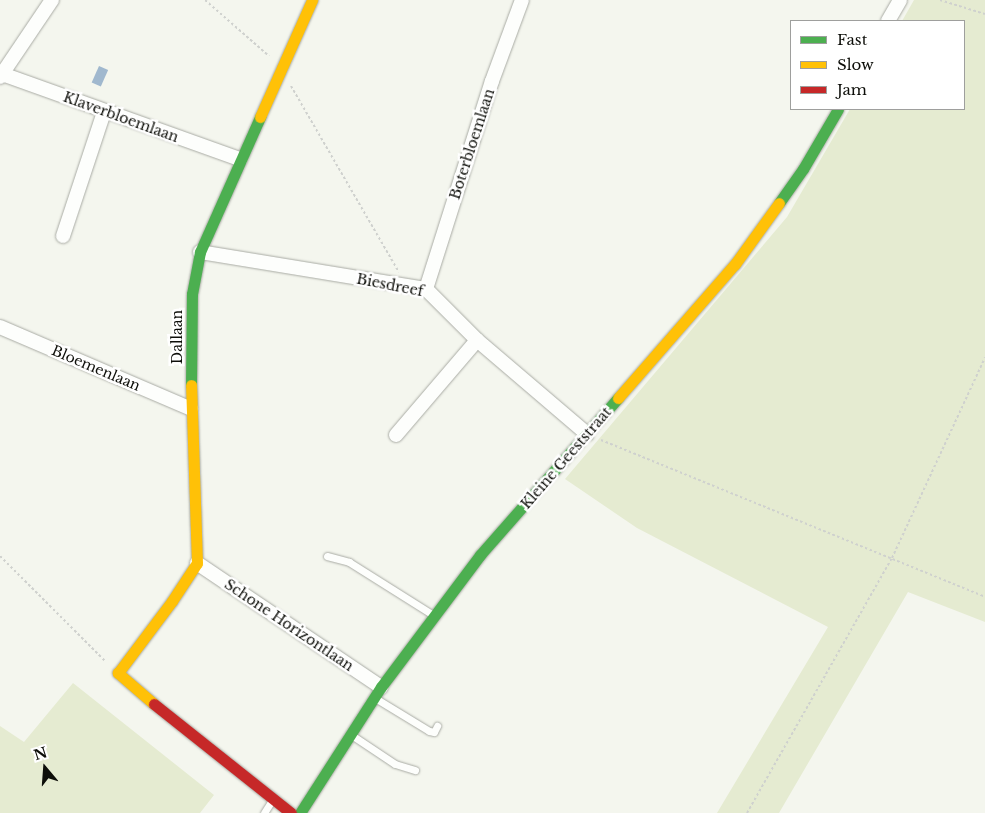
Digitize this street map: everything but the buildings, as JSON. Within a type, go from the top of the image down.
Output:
[{"type":"street","points":[[1,76],[52,0]]},
{"type":"street","name":"Dallaan","points":[[198,563],[191,409],[192,294],[200,252],[280,67],[312,0]]},
{"type":"street","name":"Boterbloemlaan","points":[[426,289],[495,72],[522,0]]},
{"type":"street","points":[[889,20],[900,0]]},
{"type":"street","name":"Klaverbloemlaan","points":[[1,76],[240,159]]},
{"type":"street","name":"Kleine Geeststraat","points":[[300,813],[378,692],[480,555],[735,264],[803,169],[837,110]]},
{"type":"street","points":[[63,236],[104,112]]},
{"type":"street","name":"Biesdreef","points":[[200,252],[426,289],[477,340],[587,434]]},
{"type":"street","name":"Bloemenlaan","points":[[0,326],[191,409]]},
{"type":"street","points":[[396,435],[477,340]]},
{"type":"street","points":[[198,563],[118,673],[133,688],[291,813]]},
{"type":"street","name":"Schone Horizontlaan","points":[[198,563],[378,692]]},
{"type":"lane","points":[[327,556],[349,562],[434,616]]},
{"type":"lane","points":[[378,692],[429,731],[434,732],[437,726]]},
{"type":"lane","points":[[350,734],[395,764],[407,766],[415,770]]},
{"type":"lane","points":[[264,813],[273,799]]},
{"type":"path","points":[[205,0],[280,67],[408,287]]},
{"type":"path","points":[[940,0],[985,14]]},
{"type":"path","points":[[747,813],[892,558],[985,358]]},
{"type":"path","points":[[587,434],[985,597]]},
{"type":"path","points":[[0,556],[118,673]]},
{"type":"green space","points":[[914,0],[985,0],[985,622],[908,592],[779,813],[717,813],[828,627],[637,528],[565,479],[787,217],[849,110],[965,110],[965,20],[903,20]]},
{"type":"green space","points":[[73,683],[214,795],[200,813],[0,813],[0,726],[24,742]]},
{"type":"water","points":[[99,66],[108,70],[101,87],[92,82]]},
{"type":"traffic: fast","points":[[779,203],[803,169],[837,110]]},
{"type":"traffic: fast","points":[[191,385],[192,294],[200,252],[260,117]]},
{"type":"traffic: fast","points":[[300,813],[381,687],[480,555],[618,398]]},
{"type":"traffic: slow","points":[[260,117],[312,0]]},
{"type":"traffic: slow","points":[[618,398],[735,264],[779,203]]},
{"type":"traffic: slow","points":[[154,704],[118,673],[172,601],[197,563],[191,385]]},
{"type":"traffic: jam","points":[[154,704],[291,813]]}]
